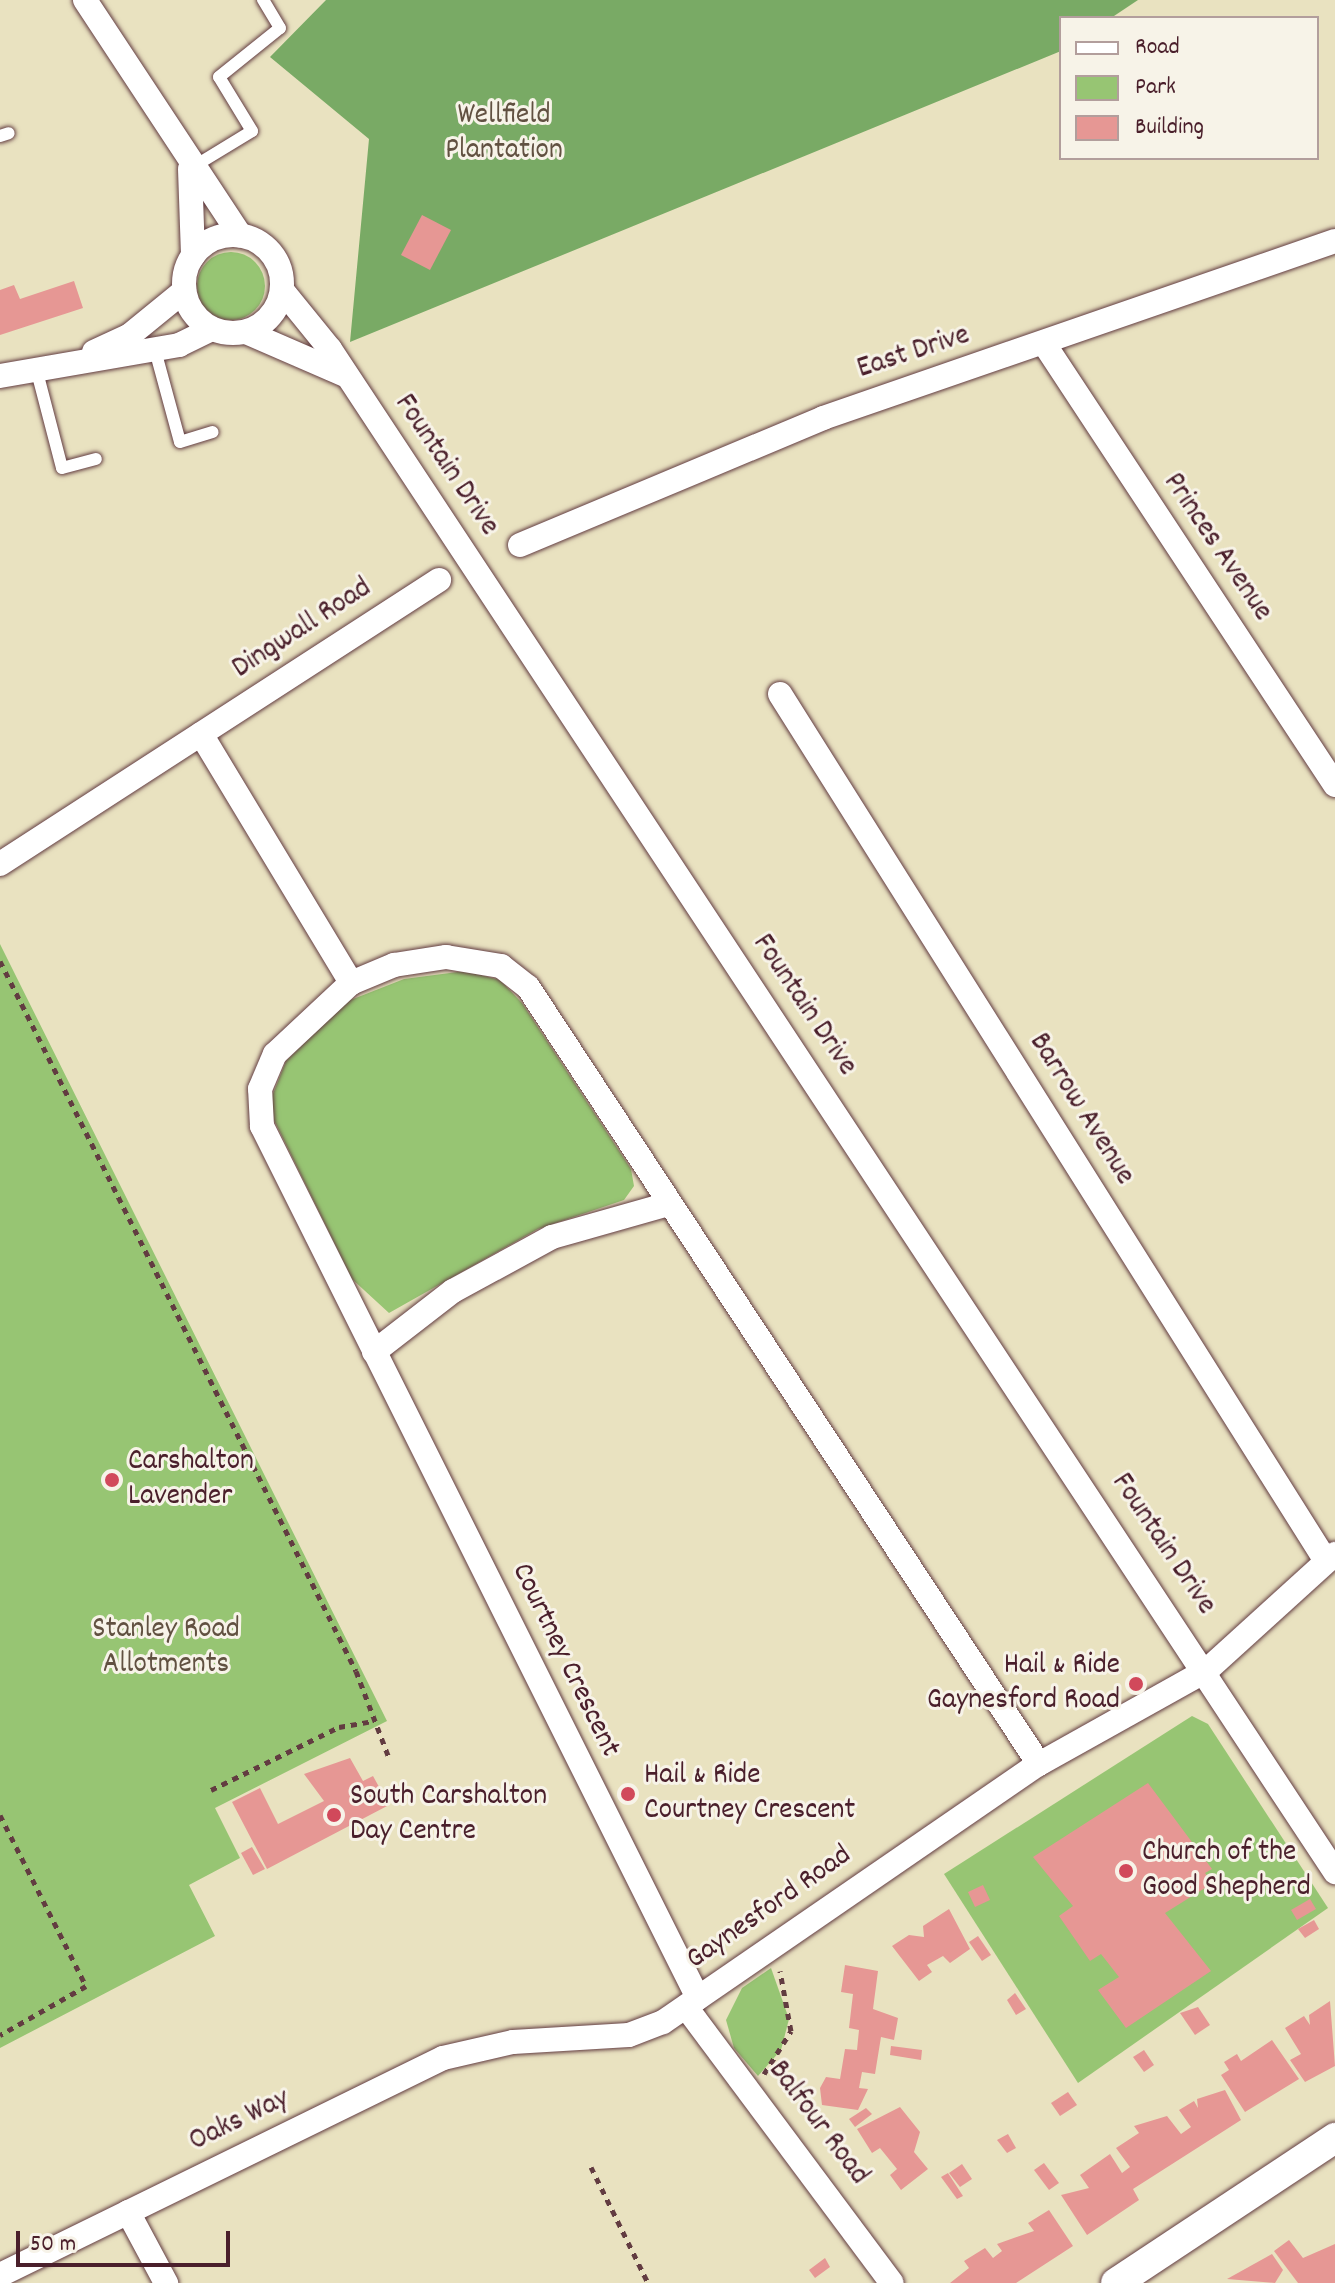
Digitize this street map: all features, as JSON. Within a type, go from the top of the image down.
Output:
[{"type":"street","points":[[85,0],[190,169],[240,235],[273,255],[282,290],[267,320],[246,332]]},
{"type":"street","points":[[78,360],[130,335],[184,291],[193,256],[190,169]]},
{"type":"street","points":[[193,256],[210,240],[240,235]]},
{"type":"street","name":"East Drive","points":[[520,545],[823,418],[1045,345],[1335,241]]},
{"type":"street","name":"Fountain Drive","points":[[282,290],[347,376],[1207,1670],[1335,1872]]},
{"type":"street","points":[[184,291],[212,329]]},
{"type":"street","points":[[0,376],[78,360],[155,350],[212,329],[246,332],[347,376]]},
{"type":"street","name":"Princes Avenue","points":[[1045,345],[1335,785]]},
{"type":"street","name":"Dingwall Road","points":[[0,864],[439,580]]},
{"type":"street","name":"Barrow Avenue","points":[[780,694],[1330,1558]]},
{"type":"street","points":[[201,734],[351,983]]},
{"type":"street","name":"Courtney Crescent","points":[[692,2002],[374,1352],[258,1106],[275,1054],[351,983],[394,965],[446,957],[485,960],[518,976],[1039,1764]]},
{"type":"street","points":[[374,1352],[453,1291],[540,1242],[669,1204]]},
{"type":"street","name":"Gaynesford Road","points":[[513,2042],[629,2035],[692,2002],[1039,1764],[1207,1670],[1330,1558]]},
{"type":"street","name":"Balfour Road","points":[[692,2002],[749,2088],[892,2283]]},
{"type":"street","name":"Oaks Way","points":[[0,2275],[443,2058],[513,2042]]},
{"type":"street","points":[[1116,2283],[1335,2138]]},
{"type":"street","points":[[128,2212],[166,2283]]},
{"type":"lane","points":[[190,169],[252,131],[219,77],[280,28],[263,0]]},
{"type":"lane","points":[[155,350],[180,442],[212,432]]},
{"type":"lane","points":[[36,368],[62,468],[96,459]]},
{"type":"path","points":[[0,961],[356,1671],[372,1721],[389,1758]]},
{"type":"path","points":[[211,1790],[339,1727],[372,1721]]},
{"type":"path","points":[[0,1815],[86,1986],[0,2035]]},
{"type":"path","points":[[749,2088],[782,2056],[791,2031],[787,1988],[768,1949]]},
{"type":"path","points":[[591,2167],[648,2283]]},
{"type":"green space","name":"Wellfield Plantation","points":[[326,0],[1138,0],[1114,16],[1059,16],[1059,52],[350,342],[369,139],[270,57]]},
{"type":"green space","points":[[231,252],[255,262],[265,286],[255,310],[231,320],[207,310],[197,286],[207,262]]},
{"type":"green space","name":"Stanley Road Allotments","points":[[0,944],[387,1721],[215,1808],[240,1858],[189,1885],[215,1936],[0,2048]]},
{"type":"green space","points":[[465,971],[500,980],[522,1003],[631,1169],[634,1186],[624,1200],[538,1229],[389,1313],[352,1279],[274,1120],[271,1099],[286,1061],[348,1001],[404,979]]},
{"type":"green space","points":[[1192,1716],[1208,1724],[1328,1908],[1078,2083],[944,1874]]},
{"type":"green space","points":[[771,1968],[789,2019],[781,2050],[758,2076],[734,2048],[726,2020],[742,1988]]},
{"type":"building","points":[[422,215],[451,230],[430,270],[401,255]]},
{"type":"building","points":[[74,281],[83,308],[0,335],[0,290],[14,285],[20,299]]},
{"type":"building","name":"South Carshalton Day Centre","points":[[350,1758],[363,1781],[373,1776],[389,1805],[267,1869],[232,1802],[260,1788],[278,1824],[324,1801],[304,1774]]},
{"type":"building","name":"Church of the Good Shepherd","points":[[1148,1783],[1212,1869],[1205,1873],[1213,1883],[1165,1913],[1211,1971],[1126,2028],[1098,1990],[1119,1977],[1101,1954],[1090,1961],[1059,1916],[1073,1906],[1033,1857]]},
{"type":"building","points":[[252,1847],[265,1869],[253,1875],[241,1853]]},
{"type":"building","points":[[983,1885],[990,1900],[975,1907],[968,1892]]},
{"type":"building","points":[[1310,1899],[1316,1909],[1297,1920],[1291,1910]]},
{"type":"building","points":[[949,1909],[970,1949],[950,1963],[943,1956],[927,1965],[932,1972],[919,1981],[892,1946],[909,1935],[924,1937],[923,1926]]},
{"type":"building","points":[[1314,1920],[1319,1929],[1305,1938],[1298,1929]]},
{"type":"building","points":[[978,1936],[991,1955],[982,1961],[969,1942]]},
{"type":"building","points":[[845,1965],[878,1971],[873,2009],[898,2018],[894,2040],[881,2037],[875,2074],[862,2072],[859,2088],[868,2089],[858,2110],[822,2105],[820,2088],[826,2077],[840,2079],[845,2049],[857,2050],[859,2030],[849,2028],[853,1994],[841,1992]]},
{"type":"building","points":[[1015,1993],[1026,2009],[1016,2015],[1007,2000]]},
{"type":"building","points":[[1330,2001],[1335,2066],[1305,2082],[1290,2060],[1301,2054],[1285,2028],[1304,2016],[1310,2025],[1309,2015]]},
{"type":"building","points":[[1198,2007],[1210,2025],[1195,2035],[1180,2013]]},
{"type":"building","points":[[1272,2040],[1299,2079],[1245,2112],[1221,2075],[1229,2070],[1224,2062],[1237,2054],[1241,2061]]},
{"type":"building","points":[[891,2046],[922,2050],[921,2060],[890,2055]]},
{"type":"building","points":[[1144,2050],[1154,2065],[1144,2072],[1133,2057]]},
{"type":"building","points":[[1225,2090],[1241,2120],[1133,2189],[1139,2200],[1087,2235],[1061,2195],[1089,2188],[1080,2175],[1110,2154],[1122,2173],[1130,2167],[1116,2148],[1139,2133],[1134,2126],[1167,2116],[1181,2134],[1191,2127],[1179,2110],[1194,2101],[1198,2108],[1197,2099]]},
{"type":"building","points":[[1068,2092],[1077,2105],[1060,2116],[1051,2103]]},
{"type":"building","points":[[900,2107],[920,2132],[914,2152],[928,2169],[901,2190],[890,2175],[897,2169],[880,2148],[872,2153],[857,2129]]},
{"type":"building","points":[[866,2108],[872,2114],[855,2127],[849,2119]]},
{"type":"building","points":[[1008,2134],[1016,2148],[1007,2153],[997,2140]]},
{"type":"building","points":[[1044,2163],[1059,2183],[1049,2190],[1034,2170]]},
{"type":"building","points":[[962,2164],[972,2179],[960,2187],[949,2173]]},
{"type":"building","points":[[948,2173],[963,2196],[957,2199],[941,2177]]},
{"type":"building","points":[[1049,2210],[1073,2246],[1016,2283],[950,2283],[969,2268],[964,2261],[985,2248],[993,2258],[1002,2251],[997,2244],[1034,2231],[1028,2223]]},
{"type":"building","points":[[1289,2240],[1303,2258],[1335,2244],[1335,2283],[1298,2283],[1274,2251]]},
{"type":"building","points":[[1272,2254],[1283,2270],[1275,2283],[1227,2279]]},
{"type":"building","points":[[825,2258],[830,2267],[815,2278],[809,2270]]},
{"type":"place","name":"Carshalton Lavender","points":[[112,1480]]},
{"type":"place","name":"Hail & Ride Gaynesford Road","points":[[1136,1684]]},
{"type":"place","name":"Hail & Ride Courtney Crescent","points":[[628,1794]]},
{"type":"place","name":"South Carshalton Day Centre","points":[[334,1815]]},
{"type":"place","name":"Church of the Good Shepherd","points":[[1126,1871]]}]
